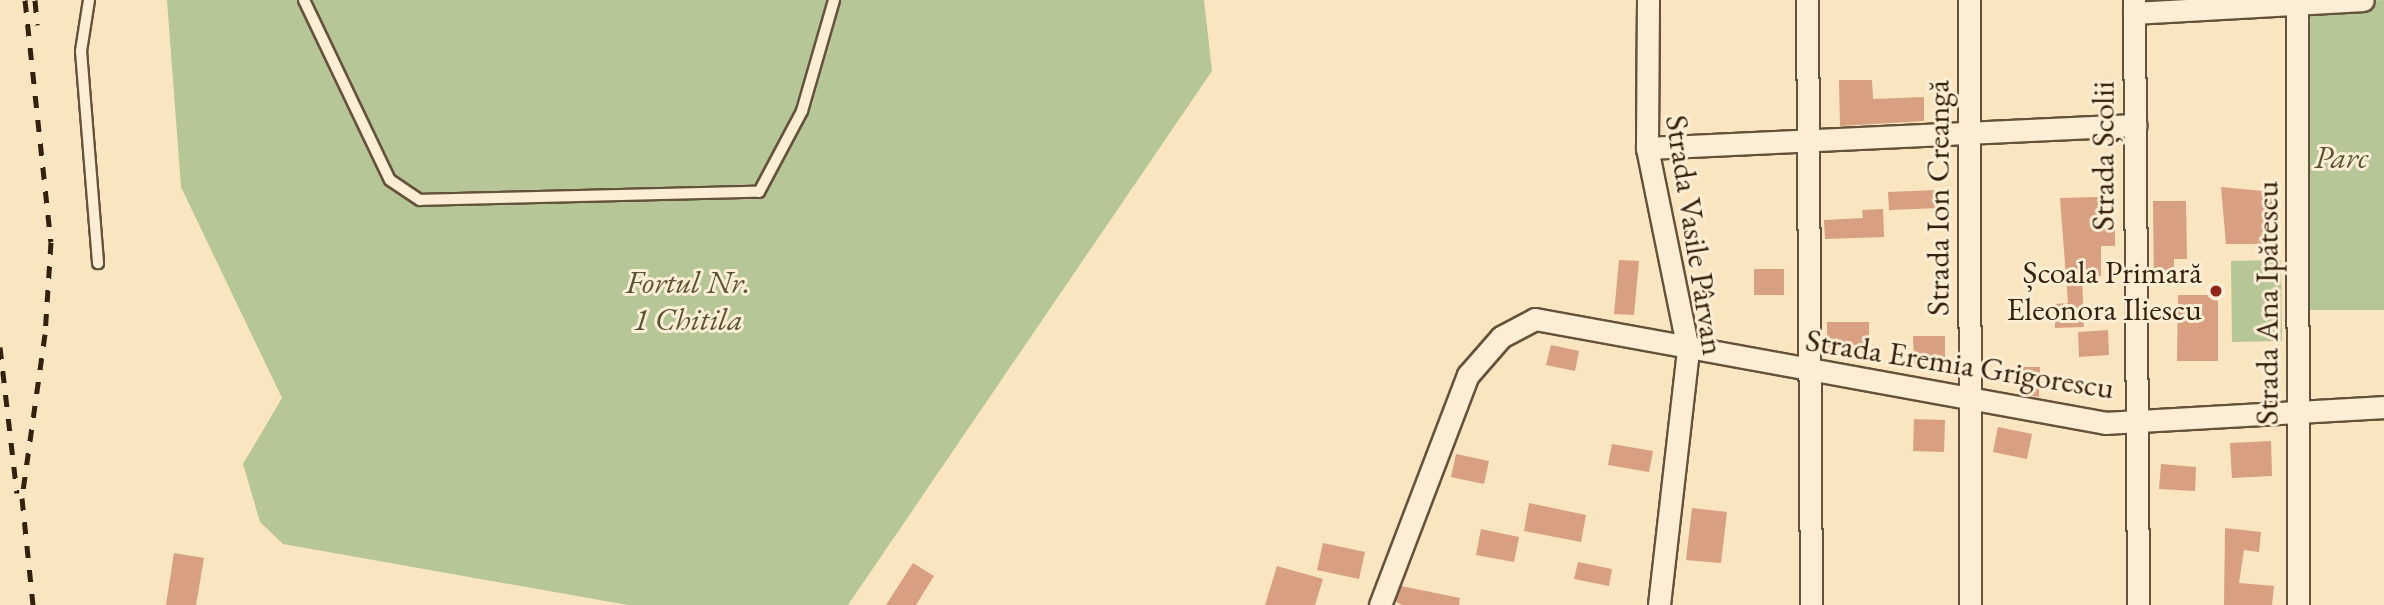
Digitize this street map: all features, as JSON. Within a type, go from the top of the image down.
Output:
[{"type":"street","name":"Strada Vasile Pârvan","points":[[1648,0],[1647,148],[1688,350],[1659,605]]},
{"type":"street","points":[[1807,0],[1813,373],[1811,605]]},
{"type":"street","name":"Strada Ion Creangă","points":[[1969,0],[1970,605]]},
{"type":"street","points":[[2134,7],[2363,0]]},
{"type":"street","name":"Strada Ana Ipătescu","points":[[2297,2],[2298,605]]},
{"type":"street","name":"Strada Școlii","points":[[2134,7],[2138,605]]},
{"type":"street","points":[[1647,148],[2135,125]]},
{"type":"street","name":"Strada Eremia Grigorescu","points":[[1380,605],[1458,395],[1477,361],[1525,322],[1572,324],[1688,350],[2067,418],[2137,423],[2384,407]]},
{"type":"lane","points":[[89,0],[80,51],[98,263]]},
{"type":"lane","points":[[304,0],[390,180],[420,200],[759,192],[802,111],[834,0]]},
{"type":"green space","name":"Fortul Nr. 1 Chitila","points":[[167,0],[1204,0],[1212,71],[848,605],[628,605],[283,544],[260,522],[243,464],[282,398],[181,187]]},
{"type":"green space","name":"Parc","points":[[2384,0],[2384,310],[2299,310],[2297,4]]},
{"type":"green space","points":[[2281,260],[2282,341],[2232,342],[2231,261]]},
{"type":"building","points":[[1839,80],[1872,80],[1873,99],[1924,97],[1924,121],[1840,126]]},
{"type":"building","points":[[2221,187],[2273,192],[2268,244],[2226,244]]},
{"type":"building","points":[[1938,190],[1939,208],[1889,210],[1888,192]]},
{"type":"building","points":[[2098,197],[2099,227],[2115,227],[2115,246],[2101,246],[2101,276],[2082,276],[2084,327],[2055,328],[2055,304],[2068,303],[2060,198]]},
{"type":"building","points":[[2153,201],[2186,201],[2187,259],[2174,259],[2174,285],[2154,286]]},
{"type":"building","points":[[1883,209],[1884,237],[1825,239],[1824,220],[1863,218],[1862,210]]},
{"type":"building","points":[[1619,260],[1639,261],[1634,315],[1614,314]]},
{"type":"building","points":[[1754,269],[1784,269],[1784,295],[1754,295]]},
{"type":"building","points":[[2178,295],[2218,295],[2218,361],[2177,361]]},
{"type":"building","points":[[1827,322],[1869,322],[1869,348],[1827,347]]},
{"type":"building","points":[[2108,330],[2109,355],[2079,357],[2078,332]]},
{"type":"building","points":[[1913,336],[1945,336],[1945,368],[1914,368]]},
{"type":"building","points":[[1551,345],[1579,351],[1575,371],[1546,365]]},
{"type":"building","points":[[2021,367],[2040,367],[2039,397],[2021,394]]},
{"type":"building","points":[[1914,419],[1945,420],[1944,452],[1913,451]]},
{"type":"building","points":[[1998,427],[2032,434],[2027,459],[1993,452]]},
{"type":"building","points":[[2271,441],[2272,476],[2232,478],[2230,443]]},
{"type":"building","points":[[1612,444],[1653,451],[1649,472],[1608,465]]},
{"type":"building","points":[[1456,454],[1489,461],[1484,484],[1451,477]]},
{"type":"building","points":[[2161,464],[2196,467],[2195,491],[2159,489]]},
{"type":"building","points":[[1529,503],[1586,515],[1581,542],[1524,531]]},
{"type":"building","points":[[1692,508],[1727,512],[1721,563],[1686,560]]},
{"type":"building","points":[[2225,528],[2261,532],[2259,552],[2244,550],[2239,583],[2274,586],[2272,605],[2224,605]]},
{"type":"building","points":[[1481,529],[1519,537],[1514,562],[1476,555]]},
{"type":"building","points":[[1323,543],[1365,552],[1359,579],[1317,570]]},
{"type":"building","points":[[174,553],[204,558],[196,605],[166,605]]},
{"type":"building","points":[[1578,562],[1612,569],[1609,586],[1574,579]]},
{"type":"building","points":[[913,563],[934,576],[916,605],[886,605]]},
{"type":"building","points":[[1277,566],[1323,579],[1315,605],[1265,605]]},
{"type":"building","points":[[1401,586],[1460,598],[1459,605],[1402,605],[1395,601]]},
{"type":"railway","points":[[25,0],[51,242],[45,334],[22,498],[33,605]]},
{"type":"railway","points":[[35,0],[37,25]]},
{"type":"railway","points":[[0,347],[17,493]]},
{"type":"place","name":"Școala Primară Eleonora Iliescu","points":[[2216,291]]}]
